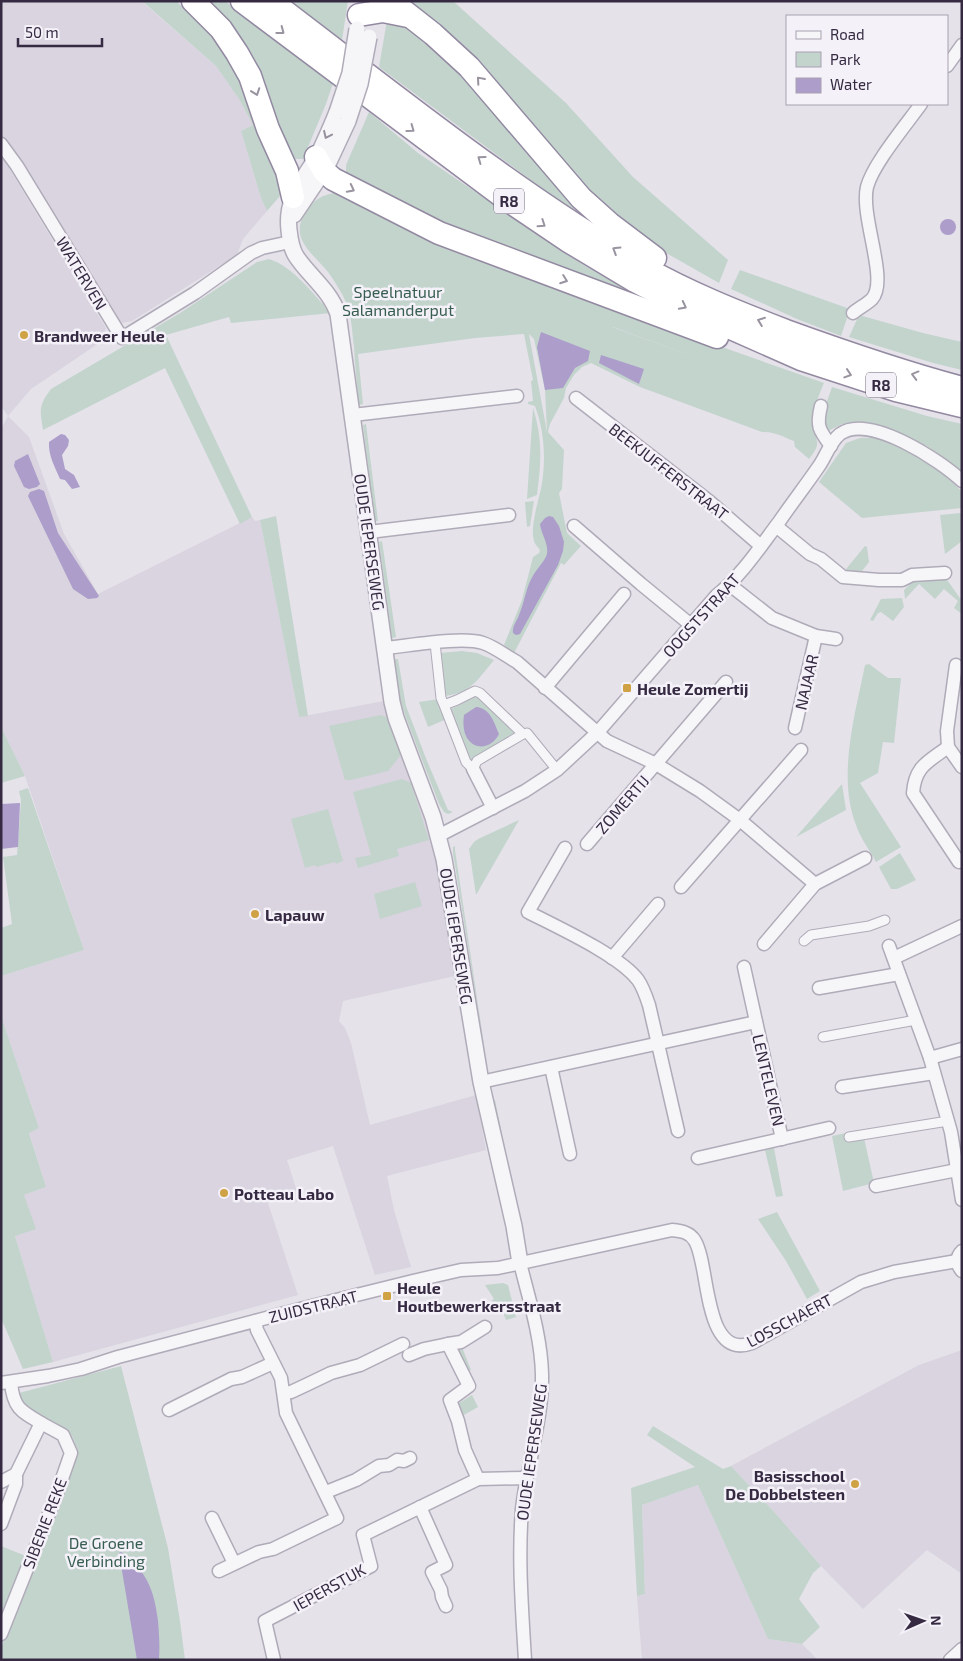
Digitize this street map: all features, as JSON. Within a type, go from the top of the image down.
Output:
[{"type":"highway","points":[[193,1],[221,29],[238,53],[250,76],[268,129],[287,171],[293,197]]},
{"type":"highway","name":"R8","points":[[242,1],[506,199],[570,242],[635,281],[698,313],[801,359],[896,390],[962,406]]},
{"type":"highway","name":"R8","points":[[271,1],[524,190],[643,267],[683,288],[737,312],[904,372],[962,388]]},
{"type":"highway","points":[[368,12],[412,18],[453,51],[581,198],[610,224],[671,269],[737,312]]},
{"type":"highway","points":[[278,152],[293,162],[320,165],[333,180],[439,233],[771,356],[801,359]]},
{"type":"street","points":[[290,236],[293,216],[320,165],[342,116],[360,84],[368,12]]},
{"type":"street","points":[[948,65],[962,45]]},
{"type":"street","points":[[854,313],[872,299],[876,292],[878,272],[865,206],[868,187],[877,167],[920,105]]},
{"type":"street","name":"WATERVEN","points":[[1,144],[17,166],[122,338],[195,293],[251,253],[290,236]]},
{"type":"street","points":[[290,236],[288,219],[293,197],[320,165]]},
{"type":"street","name":"OUDE IEPERSEWEG","points":[[290,236],[295,255],[327,293],[336,308],[353,415],[384,648],[396,718],[433,816],[444,859],[481,1082],[540,1352],[542,1375],[540,1404],[526,1478],[520,1542],[525,1660]]},
{"type":"street","points":[[353,415],[517,396]]},
{"type":"street","name":"BEEKJUFFERSTRAAT","points":[[576,398],[710,502],[761,546]]},
{"type":"street","points":[[821,406],[817,421],[820,431],[830,446],[840,435],[849,430],[865,429],[893,437],[921,450],[948,468],[962,482]]},
{"type":"street","name":"OOGSTSTRAAT","points":[[438,836],[525,791],[557,770],[598,732],[717,595],[730,585],[820,465],[830,446]]},
{"type":"street","points":[[368,532],[509,515]]},
{"type":"street","points":[[574,526],[691,625]]},
{"type":"street","points":[[776,526],[810,554],[821,559],[843,578],[902,580],[912,576],[945,573]]},
{"type":"street","name":"NAJAAR","points":[[730,585],[772,618],[816,636],[836,639]]},
{"type":"street","points":[[545,688],[624,594]]},
{"type":"street","name":"NAJAAR","points":[[795,728],[816,636]]},
{"type":"street","name":"ZOMERTIJ","points":[[384,648],[469,640],[483,643],[517,662],[607,741],[656,764],[700,791],[740,820],[815,884]]},
{"type":"street","points":[[435,643],[441,698],[466,762],[473,769],[493,808]]},
{"type":"street","points":[[955,665],[947,731],[948,747],[962,767]]},
{"type":"street","name":"ZOMERTIJ","points":[[587,844],[726,682]]},
{"type":"street","points":[[444,705],[475,691],[480,693],[523,734],[528,734],[557,770]]},
{"type":"street","points":[[473,769],[477,761],[523,734]]},
{"type":"street","points":[[948,747],[922,766],[914,781],[913,793],[959,862]]},
{"type":"street","points":[[681,888],[801,750]]},
{"type":"street","points":[[565,848],[528,912],[612,958],[637,979],[644,990],[649,1005],[678,1131]]},
{"type":"street","points":[[764,944],[815,884],[865,858]]},
{"type":"street","points":[[612,958],[658,904]]},
{"type":"street","points":[[804,941],[812,935],[868,926],[885,920]]},
{"type":"street","points":[[962,926],[892,952],[954,1128],[957,1170],[962,1200]]},
{"type":"street","name":"LENTELEVEN","points":[[744,967],[782,1139]]},
{"type":"street","points":[[818,988],[899,974]]},
{"type":"street","points":[[823,1037],[916,1020]]},
{"type":"street","name":"LENTELEVEN","points":[[481,1082],[756,1022]]},
{"type":"street","points":[[930,1058],[962,1049]]},
{"type":"street","points":[[552,1067],[570,1154]]},
{"type":"street","points":[[842,1087],[934,1073]]},
{"type":"street","name":"LENTELEVEN","points":[[698,1158],[830,1128]]},
{"type":"street","points":[[849,1137],[954,1128]]},
{"type":"street","points":[[876,1186],[957,1170]]},
{"type":"street","name":"LOSSCHAERT","points":[[520,1263],[672,1230],[682,1231],[690,1234],[695,1240],[718,1330],[723,1338],[735,1346],[745,1346],[861,1282],[894,1272],[960,1261]]},
{"type":"street","name":"ZUIDSTRAAT","points":[[6,1382],[81,1369],[255,1320],[383,1288],[461,1270],[498,1268],[520,1263]]},
{"type":"street","points":[[219,1571],[259,1552],[273,1549],[337,1518],[286,1413],[280,1378],[257,1330],[255,1320]]},
{"type":"street","points":[[284,1393],[306,1386],[331,1373],[406,1350],[424,1349],[461,1342],[485,1326]]},
{"type":"street","points":[[448,1344],[469,1386],[450,1400],[458,1421],[465,1450],[478,1479]]},
{"type":"street","points":[[170,1410],[231,1379],[242,1378],[273,1362]]},
{"type":"street","name":"SIBERIE REKE","points":[[1,1634],[56,1496],[71,1453],[63,1435],[20,1411],[6,1382]]},
{"type":"street","points":[[1,1524],[16,1484],[16,1474],[41,1423]]},
{"type":"street","points":[[326,1492],[342,1486],[379,1466],[410,1458]]},
{"type":"street","points":[[1,1482],[16,1474]]},
{"type":"street","name":"IEPERSTUK","points":[[274,1660],[265,1621],[370,1566],[363,1535],[478,1479],[526,1478]]},
{"type":"street","points":[[420,1507],[446,1565],[432,1572],[446,1606]]},
{"type":"street","points":[[212,1518],[234,1563]]},
{"type":"street","points":[[950,1660],[962,1648]]},
{"type":"shaded area","points":[[1,1],[141,1],[216,66],[239,99],[253,125],[241,131],[261,198],[267,211],[243,239],[237,255],[132,321],[122,323],[113,314],[36,186],[1,135]]},
{"type":"shaded area","points":[[1,155],[106,328],[102,341],[31,389],[8,416],[1,406]]},
{"type":"shaded area","points":[[8,416],[29,437],[64,534],[98,594],[252,517],[255,521],[260,520],[299,717],[384,701],[414,784],[439,865],[455,976],[343,1001],[339,1021],[345,1028],[351,1043],[370,1125],[476,1095],[486,1150],[387,1176],[394,1210],[411,1267],[375,1275],[333,1146],[287,1160],[300,1201],[293,1203],[288,1189],[266,1197],[298,1295],[53,1362],[15,1236],[24,1195],[46,1187],[29,1132],[39,1128],[1,1016],[1,976],[84,950],[25,776],[1,727],[1,429]]},
{"type":"shaded area","name":"Basisschool De Dobbelsteen","points":[[962,1350],[962,1574],[927,1550],[863,1609],[821,1566],[731,1466],[919,1365]]},
{"type":"shaded area","points":[[698,1485],[768,1639],[802,1644],[818,1660],[642,1660],[637,1596],[645,1594],[642,1505]]},
{"type":"green space","points":[[142,1],[176,1],[216,37],[233,60],[282,188],[280,196],[267,211],[261,198],[241,131],[253,125],[239,99],[216,66]]},
{"type":"green space","points":[[201,1],[225,1],[333,83],[303,159],[296,159],[288,153]]},
{"type":"green space","points":[[291,1],[348,1],[342,40]]},
{"type":"green space","points":[[400,1],[453,1],[566,103],[633,177],[728,260],[719,283],[645,241],[604,206]]},
{"type":"green space","points":[[389,19],[400,19],[431,40],[625,242],[544,190],[379,67],[386,26]]},
{"type":"green space","points":[[369,112],[418,153],[585,266],[698,326],[418,213],[346,176],[346,165]]},
{"type":"green space","name":"Speelnatuur Salamanderput","points":[[335,193],[342,194],[597,303],[824,383],[813,417],[817,441],[814,453],[809,459],[795,447],[794,441],[783,436],[771,432],[762,432],[640,387],[591,363],[582,367],[574,375],[566,388],[564,398],[550,424],[548,432],[564,450],[562,489],[559,493],[567,533],[581,546],[564,565],[561,563],[514,653],[504,645],[522,600],[533,557],[540,550],[536,546],[534,539],[533,524],[542,483],[544,463],[542,434],[538,415],[535,406],[528,404],[528,402],[533,401],[531,381],[533,380],[524,334],[475,338],[358,354],[363,404],[359,405],[352,326],[347,305],[328,272],[304,244],[300,229],[302,220],[310,206],[319,198]],"holes":[[[612,327],[613,327],[705,361]],[[529,334],[534,339],[545,390],[547,432]]]},
{"type":"green space","points":[[269,259],[287,268],[331,313],[231,323],[229,317],[166,335],[252,517],[240,524],[165,368],[43,430],[41,408],[51,389],[180,313],[257,262]]},
{"type":"green space","points":[[740,270],[850,309],[841,336],[797,319],[731,289]]},
{"type":"green space","points":[[859,315],[962,342],[962,370],[849,337]]},
{"type":"green space","points":[[832,387],[927,416],[962,424],[962,472],[927,446],[863,423],[842,424],[825,431],[824,410]]},
{"type":"green space","points":[[533,408],[540,441],[539,472],[537,495],[527,499]]},
{"type":"green space","points":[[366,424],[378,521],[375,521],[363,425]]},
{"type":"green space","points":[[860,438],[890,441],[929,462],[962,492],[962,508],[862,518],[819,482],[846,443]]},
{"type":"green space","points":[[534,501],[530,526],[527,527],[525,502]]},
{"type":"green space","points":[[961,513],[962,541],[945,554],[940,515]]},
{"type":"green space","points":[[276,516],[308,716],[299,717],[260,520]]},
{"type":"green space","points":[[382,541],[396,637],[392,638],[379,542]]},
{"type":"green space","points":[[865,546],[867,547],[869,562],[862,571],[848,573],[846,569]]},
{"type":"green space","points":[[945,577],[962,601],[962,614],[954,608],[958,601],[944,589],[935,599],[919,584],[905,599],[904,590],[914,580]]},
{"type":"green space","points":[[902,598],[904,607],[893,621],[881,612],[878,613],[873,621],[870,620],[881,599]]},
{"type":"green space","points":[[462,651],[477,653],[494,660],[468,688],[462,692],[445,696],[440,653]]},
{"type":"green space","points":[[394,659],[398,659],[406,706],[427,761],[448,810],[453,812],[448,814],[444,812],[439,804],[406,718],[400,699]]},
{"type":"green space","points":[[869,664],[888,678],[901,678],[894,743],[883,742],[878,773],[860,783],[901,847],[876,862],[858,830],[851,806],[848,786],[848,766],[853,725],[865,665]]},
{"type":"green space","points":[[478,695],[519,734],[471,762],[449,710]]},
{"type":"green space","points":[[439,699],[447,719],[428,727],[419,702]]},
{"type":"green space","points":[[380,715],[387,717],[401,755],[388,771],[345,780],[329,726]]},
{"type":"green space","points":[[1,727],[25,776],[1,783]]},
{"type":"green space","points":[[402,779],[411,783],[429,840],[397,849],[399,856],[358,868],[355,858],[371,855],[353,792]]},
{"type":"green space","points":[[842,784],[846,810],[796,837]]},
{"type":"green space","points":[[28,788],[84,950],[1,976],[1,928],[12,924],[3,857],[17,855],[21,800],[19,791]]},
{"type":"green space","points":[[328,809],[343,861],[336,864],[335,862],[305,868],[291,819]]},
{"type":"green space","points":[[519,820],[476,895],[469,849],[478,839]]},
{"type":"green space","points":[[455,846],[487,1065],[453,853],[453,847]]},
{"type":"green space","points":[[900,853],[916,880],[897,889],[891,889],[879,867]]},
{"type":"green space","points":[[415,882],[422,906],[380,919],[374,894]]},
{"type":"green space","points":[[1,1016],[39,1128],[29,1133],[46,1187],[24,1195],[36,1229],[15,1236],[53,1362],[23,1369],[1,1318]]},
{"type":"green space","points":[[495,1100],[516,1203],[493,1101]]},
{"type":"green space","points":[[846,1133],[848,1141],[864,1138],[874,1183],[843,1191],[832,1136]]},
{"type":"green space","points":[[774,1148],[783,1196],[776,1197],[765,1150]]},
{"type":"green space","points":[[777,1212],[820,1291],[807,1299],[786,1261],[758,1219]]},
{"type":"green space","points":[[503,1283],[508,1285],[516,1317],[506,1320],[503,1312],[499,1314],[492,1300],[494,1299],[485,1285]]},
{"type":"green space","points":[[462,1347],[471,1370],[467,1372],[457,1349]]},
{"type":"green space","name":"De Groene Verbinding","points":[[121,1366],[168,1548],[185,1660],[1,1660],[1,1648],[70,1472],[77,1448],[72,1436],[27,1408],[19,1393]]},
{"type":"green space","points":[[472,1395],[478,1407],[462,1416],[456,1405]]},
{"type":"green space","points":[[653,1426],[723,1469],[731,1466],[821,1566],[813,1573],[799,1599],[820,1627],[802,1644],[768,1639],[698,1485],[642,1505],[645,1594],[637,1596],[631,1488],[695,1467],[647,1435]]},
{"type":"green space","points":[[1,1546],[26,1556],[1,1624]]},
{"type":"water","points":[[945,219],[951,219],[956,224],[954,233],[945,235],[940,230],[940,224]]},
{"type":"water","points":[[541,332],[590,351],[588,361],[575,368],[563,388],[545,390],[537,347]]},
{"type":"water","points":[[601,355],[644,369],[639,384],[599,363]]},
{"type":"water","points":[[61,434],[65,435],[69,440],[68,446],[62,455],[65,469],[74,475],[80,487],[72,489],[65,480],[60,479],[52,461],[49,442]]},
{"type":"water","points":[[28,454],[40,484],[29,489],[24,487],[14,466],[15,461]]},
{"type":"water","points":[[39,489],[44,491],[58,533],[99,596],[97,598],[88,599],[73,589],[28,496],[30,492]]},
{"type":"water","points":[[549,516],[553,517],[559,526],[564,542],[563,551],[558,565],[520,634],[516,635],[513,633],[513,628],[529,584],[547,554],[547,546],[540,524]]},
{"type":"water","points":[[476,707],[488,713],[499,734],[489,745],[475,745],[467,738],[463,724],[464,715]]},
{"type":"water","points":[[20,803],[18,847],[1,849],[2,804]]},
{"type":"water","points":[[121,1552],[137,1566],[148,1582],[158,1621],[159,1660],[137,1660],[119,1553]]},
{"type":"place","name":"Brandweer Heule","points":[[24,335]]},
{"type":"place","name":"Heule Zomertij","points":[[627,688]]},
{"type":"place","name":"Lapauw","points":[[255,914]]},
{"type":"place","name":"Potteau Labo","points":[[224,1193]]},
{"type":"place","name":"Heule Houtbewerkersstraat","points":[[387,1296]]},
{"type":"place","name":"Basisschool De Dobbelsteen","points":[[855,1484]]}]
